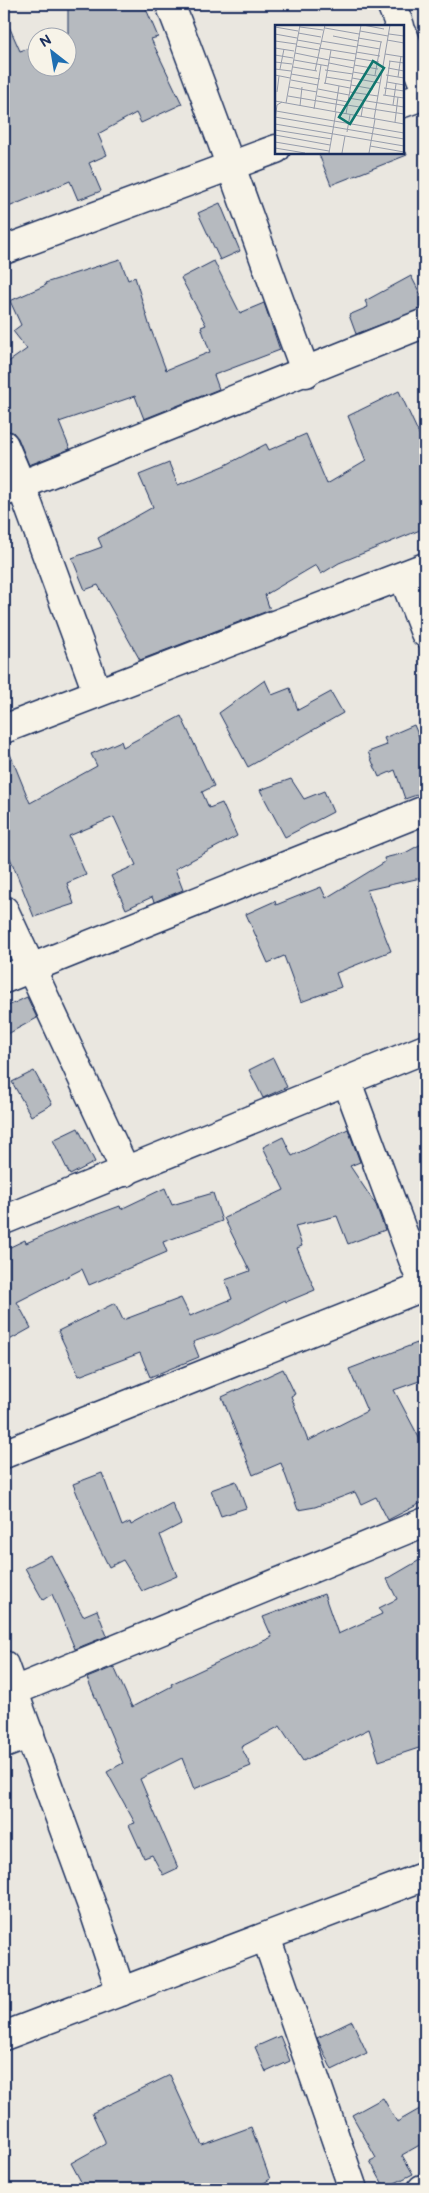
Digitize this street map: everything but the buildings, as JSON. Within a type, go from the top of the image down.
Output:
[{"type":"street","points":[[170,4],[207,98],[229,167],[306,373]]},
{"type":"street","points":[[391,4],[400,25]]},
{"type":"street","points":[[404,36],[425,88]]},
{"type":"street","points":[[404,103],[425,95]]},
{"type":"street","points":[[4,250],[275,149]]},
{"type":"street","points":[[12,489],[306,373],[425,323]]},
{"type":"street","points":[[4,445],[12,489],[97,692]]},
{"type":"street","points":[[4,729],[414,572],[425,633]]},
{"type":"street","points":[[4,979],[425,810]]},
{"type":"street","points":[[4,910],[126,1172]]},
{"type":"street","points":[[4,1220],[425,1049]]},
{"type":"street","points":[[4,1454],[424,1288],[347,1082]]},
{"type":"street","points":[[14,1691],[425,1522]]},
{"type":"street","points":[[4,1665],[96,1916],[121,1992]]},
{"type":"street","points":[[4,1744],[30,1734]]},
{"type":"street","points":[[4,2036],[425,1876]]},
{"type":"street","points":[[266,1936],[353,2189]]}]
